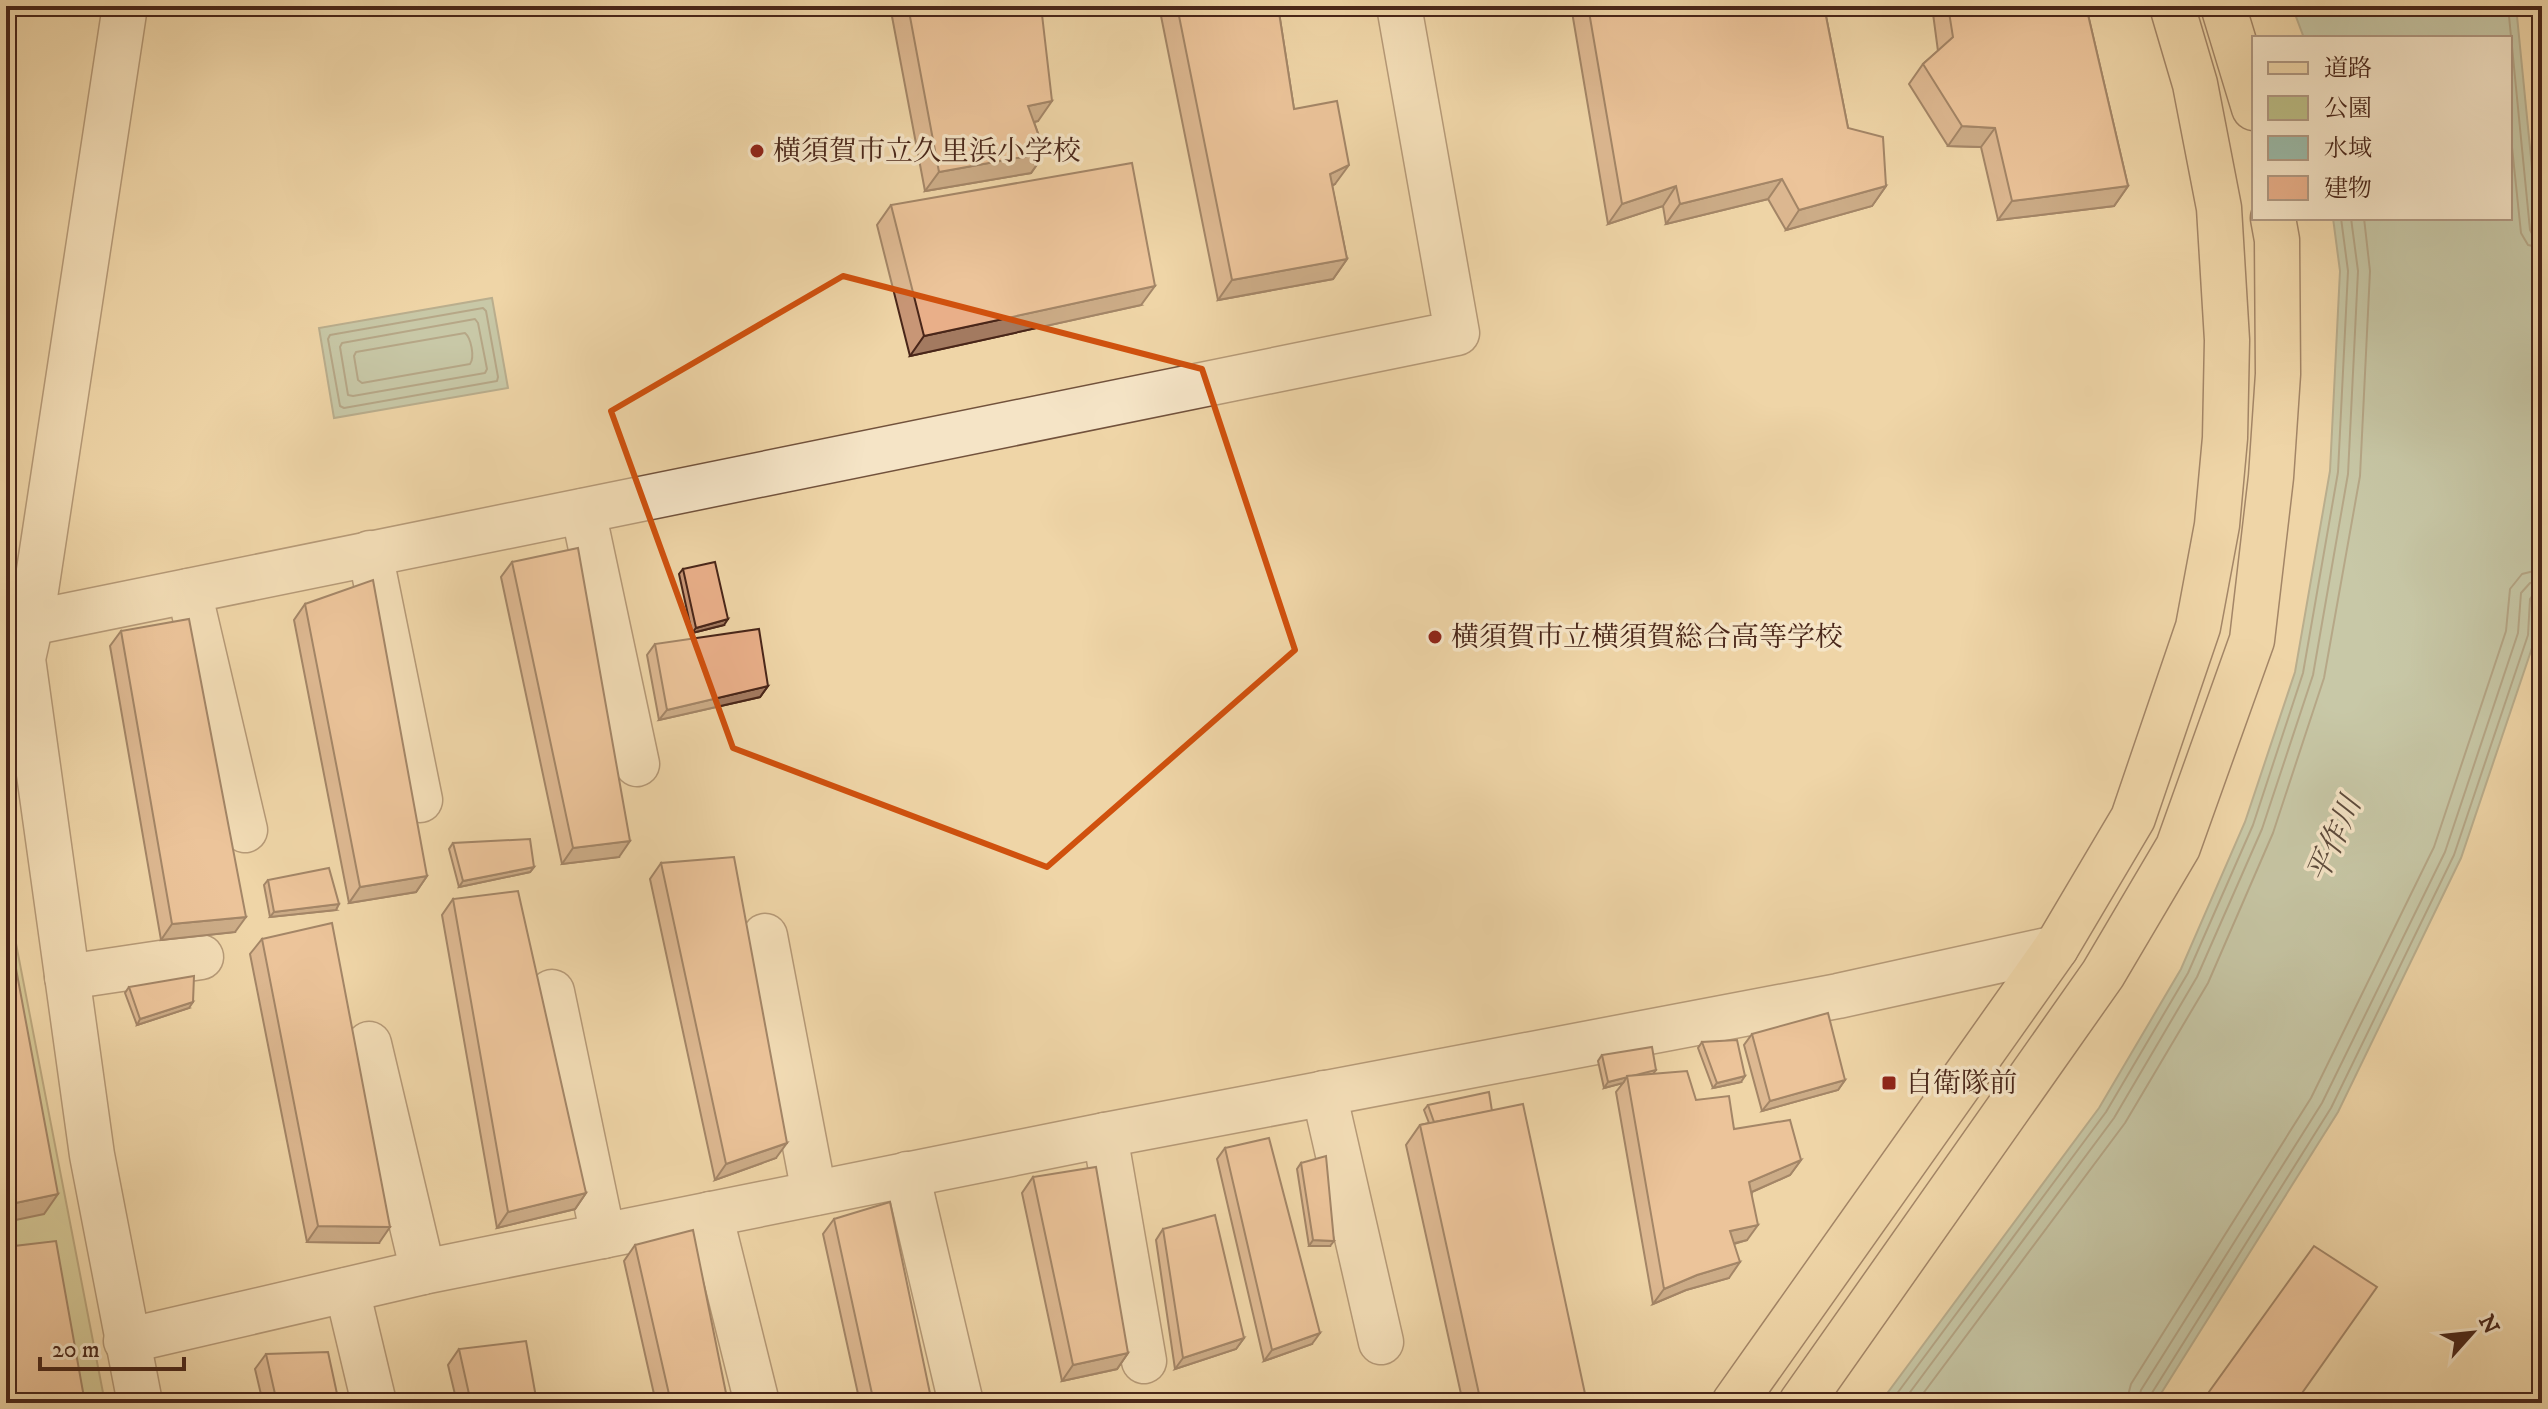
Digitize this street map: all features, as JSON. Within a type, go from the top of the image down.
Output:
[{"type":"main road","points":[[1738,1402],[2056,948],[2133,818],[2198,627],[2217,525],[2225,438],[2227,340],[2219,208],[2195,84],[2172,6]]},
{"type":"main road","points":[[2223,6],[2252,101]]},
{"type":"main road","points":[[1801,1403],[2103,974],[2178,847],[2252,640],[2271,477],[2278,374],[2277,240],[2273,220]]},
{"type":"street","points":[[125,6],[19,625],[92,1155],[140,1403]]},
{"type":"street","points":[[19,625],[1457,333],[1399,6]]},
{"type":"street","points":[[583,511],[637,764]]},
{"type":"street","points":[[370,553],[420,800]]},
{"type":"street","points":[[189,591],[245,830]]},
{"type":"street","points":[[765,936],[814,1193]]},
{"type":"street","points":[[126,1341],[423,1272],[1105,1135],[1838,996],[2056,948]]},
{"type":"street","points":[[67,977],[201,957]]},
{"type":"street","points":[[552,992],[603,1236]]},
{"type":"street","points":[[369,1044],[423,1272]]},
{"type":"street","points":[[1324,1093],[1381,1342]]},
{"type":"street","points":[[1105,1135],[1144,1361]]},
{"type":"street","points":[[907,1174],[961,1403]]},
{"type":"street","points":[[710,1214],[757,1403]]},
{"type":"street","points":[[347,1290],[374,1403]]},
{"type":"highlighted area","points":[[843,276],[1202,369],[1295,650],[1047,867],[733,748],[611,411]]},
{"type":"green space","points":[[6,892],[105,1403],[6,1403]]},
{"type":"water","name":"平作川","points":[[2292,6],[2516,6],[2542,269],[2542,518],[2536,636],[2461,858],[2338,1112],[2155,1403],[1880,1403],[2099,1108],[2181,969],[2245,822],[2295,672],[2330,471],[2340,271],[2333,220],[2512,220],[2512,36],[2303,36]]},
{"type":"water","points":[[492,298],[508,388],[334,418],[319,328]]},
{"type":"building","points":[[908,6],[1041,6],[1052,101],[1028,106],[1045,153],[939,172]]},
{"type":"building","points":[[1177,6],[1278,6],[1294,109],[1337,101],[1349,165],[1330,174],[1347,259],[1232,280]]},
{"type":"building","points":[[1588,6],[1824,6],[1848,128],[1883,137],[1886,186],[1799,210],[1782,179],[1680,204],[1676,186],[1622,204]]},
{"type":"building","points":[[1948,6],[2086,6],[2128,186],[2012,201],[1995,128],[1962,126],[1923,64],[1953,37]]},
{"type":"building","points":[[1132,163],[1155,286],[924,336],[891,205]]},
{"type":"building","points":[[578,548],[630,841],[573,848],[512,562]]},
{"type":"building","points":[[715,562],[728,619],[696,628],[683,569]]},
{"type":"building","points":[[373,580],[427,876],[360,887],[305,604]]},
{"type":"building","points":[[189,619],[246,917],[172,924],[121,631]]},
{"type":"building","points":[[759,629],[768,686],[667,710],[655,644]]},
{"type":"building","points":[[530,839],[534,867],[463,881],[453,843]]},
{"type":"building","points":[[734,857],[787,1143],[726,1164],[661,863]]},
{"type":"building","points":[[329,868],[339,904],[274,912],[268,880]]},
{"type":"building","points":[[518,891],[586,1193],[508,1212],[453,899]]},
{"type":"building","points":[[6,915],[58,1194],[6,1205]]},
{"type":"building","points":[[332,923],[390,1227],[318,1226],[262,939]]},
{"type":"building","points":[[194,976],[193,1002],[140,1019],[129,987]]},
{"type":"building","points":[[1828,1013],[1845,1080],[1770,1101],[1752,1034]]},
{"type":"building","points":[[1737,1040],[1745,1076],[1717,1083],[1702,1042]]},
{"type":"building","points":[[1652,1047],[1656,1070],[1608,1082],[1602,1055]]},
{"type":"building","points":[[1687,1071],[1696,1100],[1729,1096],[1734,1129],[1790,1120],[1801,1160],[1749,1182],[1758,1225],[1730,1231],[1740,1262],[1664,1289],[1627,1076]]},
{"type":"building","points":[[1489,1092],[1492,1111],[1434,1122],[1428,1105]]},
{"type":"building","points":[[1523,1104],[1587,1403],[1481,1403],[1420,1125]]},
{"type":"building","points":[[1269,1138],[1320,1333],[1272,1350],[1225,1148]]},
{"type":"building","points":[[1326,1156],[1334,1241],[1313,1240],[1301,1163]]},
{"type":"building","points":[[1096,1167],[1128,1353],[1073,1365],[1033,1177]]},
{"type":"building","points":[[890,1202],[932,1403],[874,1403],[834,1219]]},
{"type":"building","points":[[1215,1215],[1244,1338],[1183,1358],[1163,1229]]},
{"type":"building","points":[[693,1230],[728,1403],[671,1403],[635,1245]]},
{"type":"building","points":[[56,1241],[85,1403],[6,1403],[6,1247]]},
{"type":"building","points":[[2314,1246],[2377,1287],[2295,1403],[2201,1403]]},
{"type":"building","points":[[526,1341],[537,1403],[471,1403],[459,1349]]},
{"type":"building","points":[[328,1352],[339,1403],[277,1403],[266,1354]]},
{"type":"place","name":"横須賀市立久里浜小学校","points":[[757,151]]},
{"type":"place","name":"横須賀市立横須賀総合高等学校","points":[[1435,637]]},
{"type":"place","name":"自衛隊前","points":[[1889,1083]]}]
